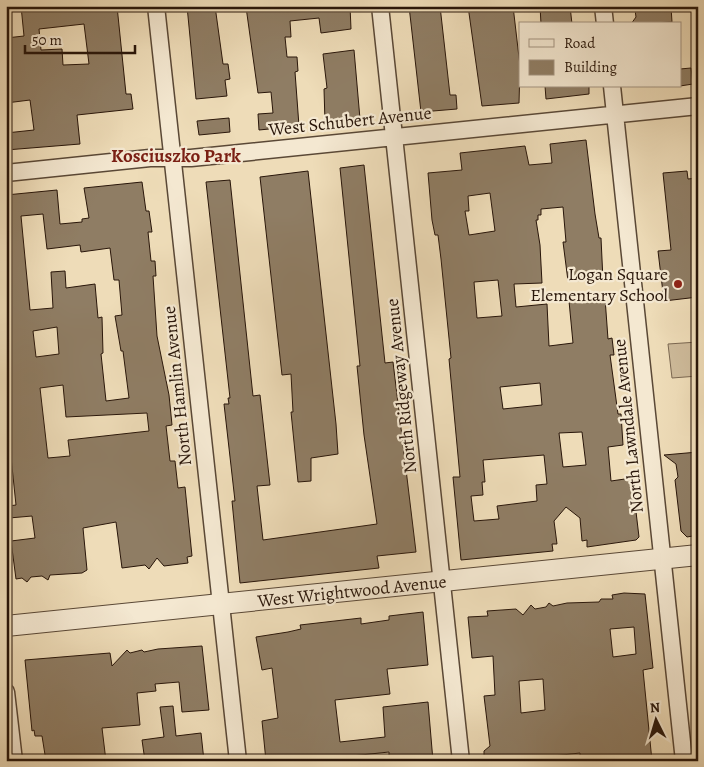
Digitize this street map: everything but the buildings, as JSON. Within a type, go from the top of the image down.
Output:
[{"type":"street","name":"North Hamlin Avenue","points":[[156,6],[238,761]]},
{"type":"street","name":"North Ridgeway Avenue","points":[[380,6],[461,761]]},
{"type":"street","points":[[603,6],[605,22]]},
{"type":"street","name":"North Lawndale Avenue","points":[[612,88],[684,761]]},
{"type":"street","name":"West Schubert Avenue","points":[[6,173],[150,158],[172,158],[394,137],[698,106]]},
{"type":"street","name":"West Wrightwood Avenue","points":[[6,626],[698,555]]},
{"type":"street","points":[[6,692],[14,761]]},
{"type":"shaded area","points":[[698,342],[698,376],[672,378],[668,344]]},
{"type":"place","name":"Logan Square Elementary School","points":[[678,284]]},
{"type":"district","name":"Kosciuszko Park","points":[[176,156]]}]
